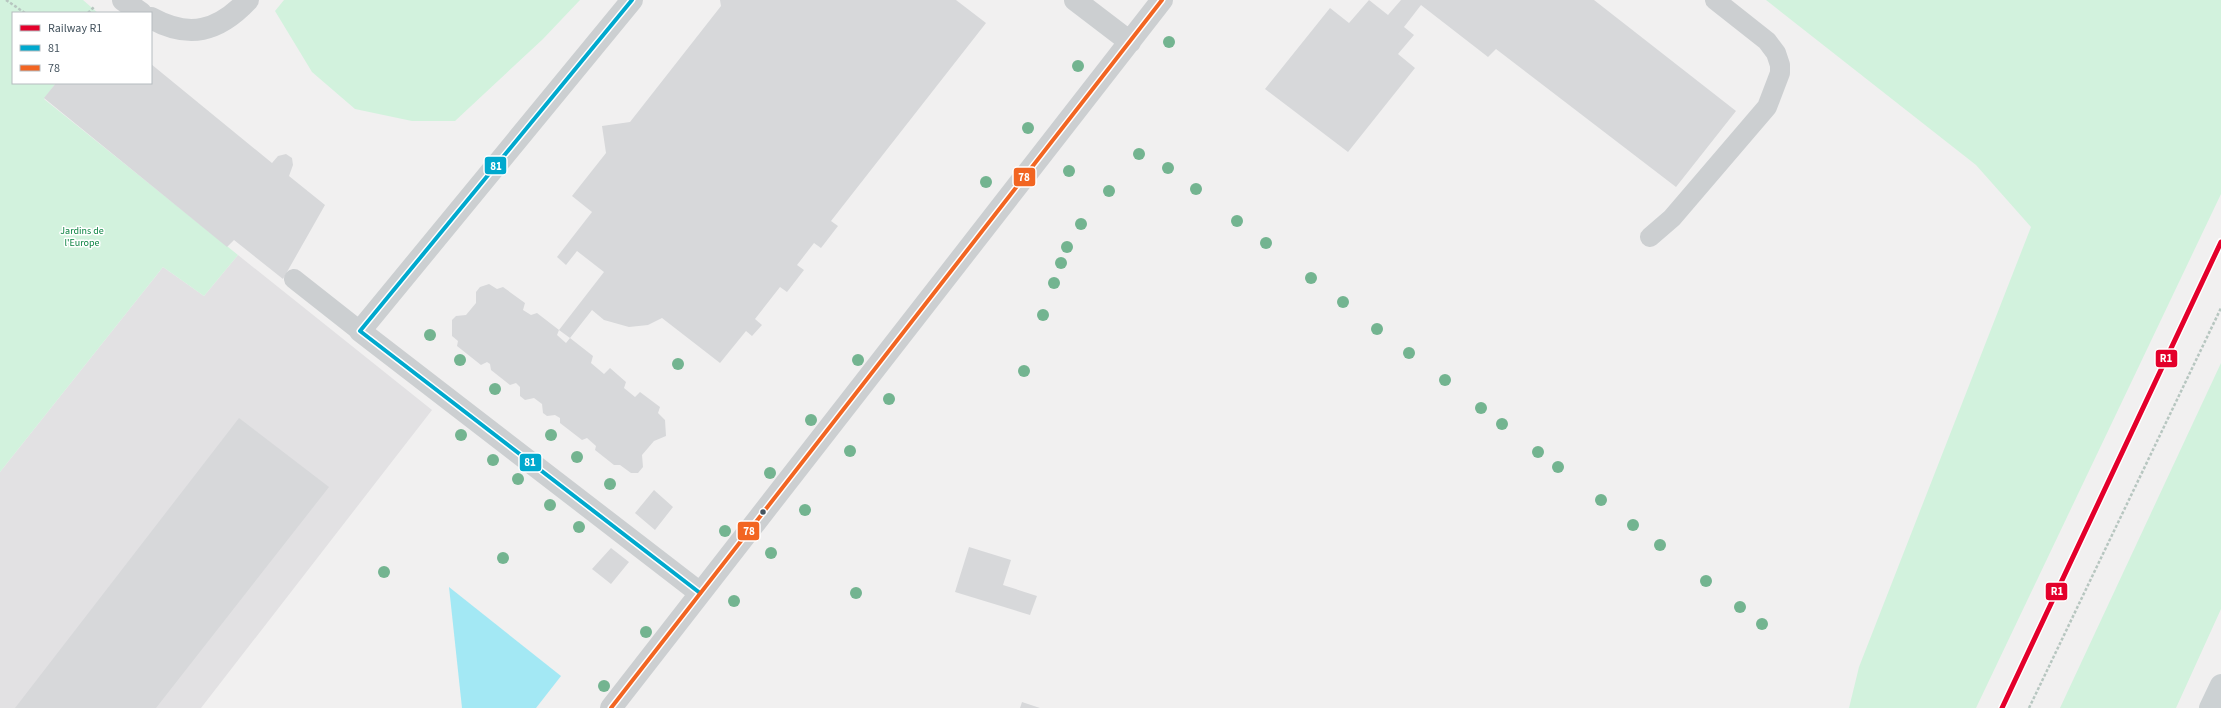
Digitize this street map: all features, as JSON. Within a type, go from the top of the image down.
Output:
[{"type":"street","points":[[123,0],[140,12]]},
{"type":"street","points":[[152,19],[168,28],[190,31],[214,26],[239,9],[248,0]]},
{"type":"street","points":[[632,0],[360,331],[700,593]]},
{"type":"street","points":[[1075,0],[1130,42]]},
{"type":"street","points":[[611,708],[1162,0]]},
{"type":"street","points":[[2210,708],[2221,685]]},
{"type":"lane","points":[[1650,238],[1672,218],[1767,106],[1780,73],[1780,65],[1776,53],[1767,41],[1715,0]]},
{"type":"lane","points":[[294,279],[360,331]]},
{"type":"path","points":[[6,0],[24,12]]},
{"type":"path","points":[[2029,708],[2221,308]]},
{"type":"shaded area","points":[[238,255],[432,410],[201,708],[0,708],[0,472],[163,267],[204,296]]},
{"type":"green space","name":"Jardins de l'Europe","points":[[0,0],[83,0],[97,12],[12,12],[12,84],[55,84],[44,99],[238,255],[204,296],[163,267],[0,472]]},
{"type":"green space","points":[[284,0],[580,0],[543,39],[455,121],[412,121],[355,109],[312,72],[275,11]]},
{"type":"green space","points":[[1766,0],[2221,0],[2221,194],[1976,708],[1849,708],[1859,667],[2031,227],[1976,165]]},
{"type":"green space","points":[[2221,363],[2221,609],[2176,708],[2060,708]]},
{"type":"water","points":[[449,587],[561,676],[536,708],[462,708]]},
{"type":"building","points":[[720,0],[956,0],[986,23],[831,221],[838,226],[821,248],[814,243],[797,265],[804,270],[787,292],[780,287],[755,319],[762,325],[752,336],[746,331],[720,363],[662,318],[648,325],[629,327],[604,320],[592,310],[570,338],[559,330],[604,272],[577,251],[566,265],[557,257],[592,212],[572,196],[606,153],[602,126],[630,122],[721,6]]},
{"type":"building","points":[[1369,0],[1388,15],[1401,0],[1594,0],[1736,111],[1676,187],[1496,49],[1488,57],[1421,5],[1404,27],[1414,35],[1398,54],[1415,68],[1348,152],[1265,89],[1330,8],[1349,23]]},
{"type":"building","points":[[152,65],[272,163],[278,156],[286,154],[292,158],[293,165],[289,176],[325,205],[283,279],[234,240],[227,247],[44,98],[55,84],[152,84]]},
{"type":"building","points":[[489,284],[497,289],[503,287],[525,303],[523,310],[531,315],[537,313],[559,330],[557,335],[566,343],[570,338],[593,356],[591,363],[604,374],[610,368],[626,382],[624,388],[635,397],[640,392],[660,407],[658,413],[665,420],[666,436],[654,441],[642,455],[643,467],[638,473],[631,473],[620,465],[614,465],[595,450],[596,446],[587,438],[582,440],[560,423],[560,418],[555,415],[547,416],[543,413],[542,404],[534,398],[525,400],[520,396],[520,387],[516,383],[510,385],[491,370],[490,364],[487,362],[481,365],[457,346],[458,341],[452,336],[452,320],[456,316],[466,315],[476,303],[476,292],[480,287]]},
{"type":"building","points":[[239,418],[329,487],[156,708],[15,708]]},
{"type":"building","points":[[654,490],[673,507],[655,530],[635,513]]},
{"type":"building","points":[[969,547],[1011,560],[1003,585],[1037,596],[1030,615],[955,592]]},
{"type":"building","points":[[611,548],[629,562],[611,584],[592,569]]},
{"type":"building","points":[[1022,702],[1040,708],[1020,708]]},
{"type":"rail line","name":"R1","points":[[2002,708],[2221,242]]},
{"type":"transit line","name":"81","points":[[632,0],[360,331],[700,593]]},
{"type":"transit line","name":"78","points":[[611,708],[1162,0]]}]
